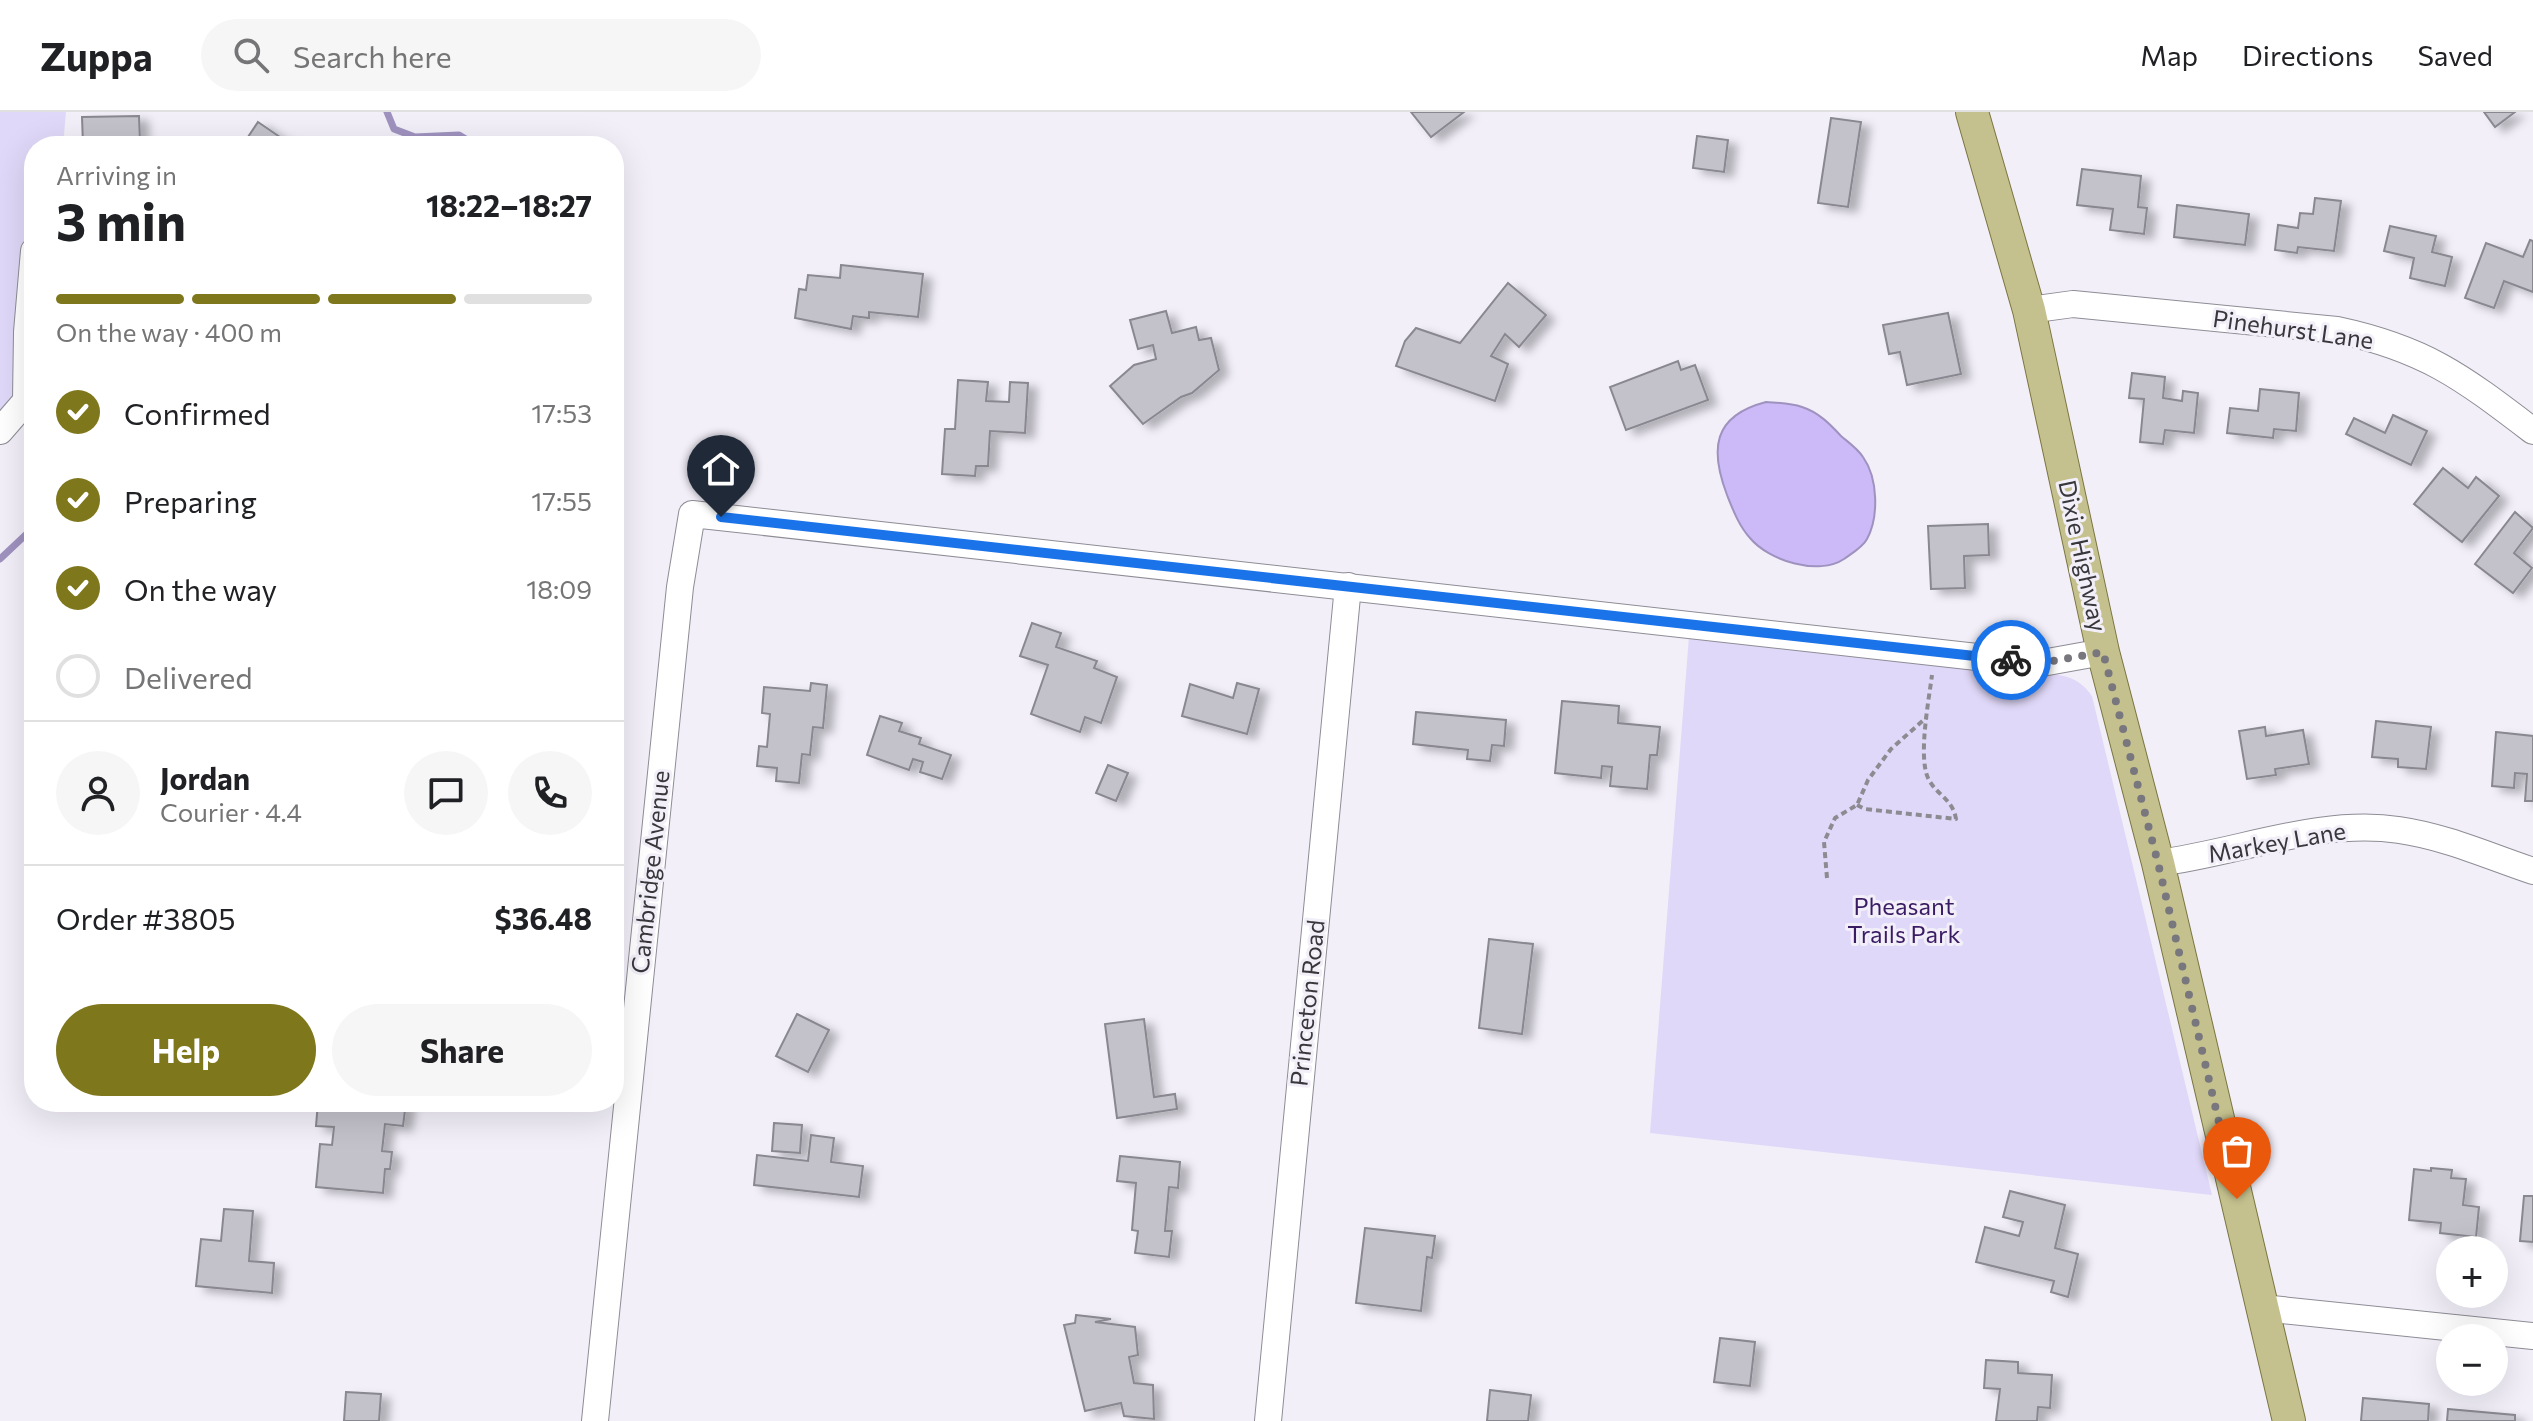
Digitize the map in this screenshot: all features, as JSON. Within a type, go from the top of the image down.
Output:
[{"type":"main road","name":"Dixie Highway","points":[[1972,112],[2029,310],[2103,652],[2158,863],[2289,1421]]},
{"type":"street","name":"Pinehurst Lane","points":[[2029,310],[2073,304],[2337,330],[2368,337],[2408,349],[2440,364],[2533,431]]},
{"type":"street","points":[[0,431],[24,403]]},
{"type":"street","name":"Cambridge Avenue","points":[[595,1421],[680,587],[692,514],[1348,586]]},
{"type":"street","points":[[1348,586],[2042,663],[2103,652]]},
{"type":"street","name":"Princeton Road","points":[[1268,1421],[1348,586]]},
{"type":"street","name":"Markey Lane","points":[[2158,863],[2205,857],[2304,834],[2382,829],[2457,841],[2533,871]]},
{"type":"street","points":[[2262,1308],[2533,1336]]},
{"type":"path","points":[[1857,805],[1865,809],[1956,819],[1955,808],[1928,778],[1927,717],[1935,653]]},
{"type":"path","points":[[1827,878],[1823,855],[1827,832],[1841,811],[1857,805],[1868,780],[1891,749],[1927,717]]},
{"type":"green space","points":[[0,112],[66,112],[64,136],[24,136],[24,420],[0,434]]},
{"type":"green space","name":"Pheasant Trails Park","points":[[1689,636],[2025,674],[2054,674],[2071,678],[2085,688],[2092,696],[2212,1195],[1650,1133]]},
{"type":"shaded area","points":[[1766,402],[1793,405],[1813,412],[1856,448],[1868,466],[1875,498],[1871,530],[1860,548],[1834,564],[1808,566],[1782,559],[1758,546],[1739,523],[1718,463],[1720,437],[1735,416]]},
{"type":"building","points":[[1411,112],[1464,112],[1431,137]]},
{"type":"building","points":[[2484,112],[2515,112],[2495,127]]},
{"type":"building","points":[[139,116],[140,136],[83,136],[82,117]]},
{"type":"building","points":[[1831,118],[1861,122],[1848,207],[1818,203]]},
{"type":"building","points":[[258,122],[278,136],[249,136]]},
{"type":"building","points":[[1697,136],[1728,140],[1724,172],[1693,168]]},
{"type":"building","points":[[2082,169],[2141,176],[2138,207],[2147,208],[2144,234],[2110,230],[2113,209],[2077,205]]},
{"type":"building","points":[[2315,198],[2341,201],[2334,251],[2298,247],[2297,253],[2275,250],[2278,225],[2298,228],[2300,213],[2313,214]]},
{"type":"building","points":[[2177,205],[2249,214],[2245,245],[2174,237]]},
{"type":"building","points":[[2390,226],[2436,236],[2432,252],[2452,257],[2445,286],[2410,278],[2414,258],[2384,251]]},
{"type":"building","points":[[2530,240],[2533,241],[2533,292],[2504,281],[2494,308],[2465,298],[2486,243],[2523,257]]},
{"type":"building","points":[[841,265],[923,274],[918,317],[869,312],[869,318],[853,316],[851,329],[795,318],[799,289],[806,290],[808,275],[840,278]]},
{"type":"building","points":[[1508,283],[1546,315],[1519,347],[1505,334],[1491,356],[1508,364],[1495,401],[1396,366],[1405,341],[1416,328],[1460,343]]},
{"type":"building","points":[[1166,311],[1172,333],[1196,327],[1199,340],[1211,338],[1219,370],[1192,393],[1181,397],[1143,424],[1110,386],[1134,365],[1156,359],[1153,345],[1138,349],[1130,320]]},
{"type":"building","points":[[1948,313],[1961,374],[1907,385],[1900,352],[1889,354],[1883,325]]},
{"type":"building","points":[[1678,361],[1681,370],[1695,365],[1708,400],[1626,430],[1610,387]]},
{"type":"building","points":[[2132,373],[2165,377],[2163,398],[2182,401],[2183,391],[2198,393],[2194,433],[2165,430],[2163,444],[2140,442],[2144,399],[2129,398]]},
{"type":"building","points":[[958,380],[988,382],[986,401],[1009,402],[1010,382],[1028,383],[1025,433],[990,431],[988,466],[976,466],[975,476],[942,474],[945,429],[955,429]]},
{"type":"building","points":[[2260,389],[2299,393],[2296,431],[2274,429],[2273,438],[2227,433],[2230,408],[2258,411]]},
{"type":"building","points":[[2393,415],[2427,431],[2411,465],[2346,434],[2354,418],[2385,433]]},
{"type":"building","points":[[2443,468],[2468,488],[2476,477],[2499,496],[2462,542],[2414,504]]},
{"type":"building","points":[[2515,512],[2533,528],[2514,553],[2532,568],[2513,593],[2475,564]]},
{"type":"building","points":[[1988,524],[1989,555],[1964,556],[1965,588],[1931,589],[1928,526]]},
{"type":"building","points":[[1032,623],[1061,633],[1056,647],[1097,661],[1094,668],[1117,677],[1101,723],[1085,717],[1080,732],[1031,714],[1048,665],[1020,656]]},
{"type":"building","points":[[811,683],[827,685],[823,728],[813,727],[810,755],[802,754],[799,783],[776,781],[777,768],[757,766],[759,746],[767,747],[770,714],[762,713],[764,687],[810,691]]},
{"type":"building","points":[[1237,683],[1259,689],[1247,734],[1182,716],[1190,684],[1233,698]]},
{"type":"building","points":[[1562,701],[1619,706],[1618,723],[1660,727],[1657,755],[1650,755],[1647,789],[1610,786],[1612,767],[1602,766],[1601,778],[1555,773]]},
{"type":"building","points":[[1416,712],[1506,720],[1504,746],[1492,745],[1490,761],[1467,759],[1468,750],[1413,744]]},
{"type":"building","points":[[880,716],[902,723],[899,731],[921,738],[919,744],[951,755],[942,779],[920,772],[923,762],[913,759],[909,770],[867,755]]},
{"type":"building","points":[[2376,721],[2431,727],[2426,769],[2398,767],[2398,759],[2372,757]]},
{"type":"building","points":[[2265,727],[2266,736],[2303,730],[2309,764],[2275,769],[2276,775],[2247,779],[2239,731]]},
{"type":"building","points":[[2496,732],[2533,736],[2533,801],[2525,801],[2527,774],[2515,773],[2514,788],[2492,786]]},
{"type":"building","points":[[1108,765],[1128,773],[1116,801],[1096,793]]},
{"type":"building","points":[[1489,939],[1533,944],[1522,1034],[1479,1028]]},
{"type":"building","points":[[797,1014],[829,1030],[808,1072],[776,1056]]},
{"type":"building","points":[[1144,1019],[1154,1097],[1175,1094],[1177,1109],[1117,1118],[1105,1024]]},
{"type":"building","points":[[317,1112],[405,1112],[403,1126],[385,1124],[382,1151],[392,1152],[390,1169],[385,1169],[383,1193],[316,1187],[320,1144],[332,1145],[334,1127],[316,1126]]},
{"type":"building","points":[[774,1123],[802,1125],[800,1153],[772,1151]]},
{"type":"building","points":[[811,1135],[834,1138],[831,1162],[863,1166],[859,1197],[754,1185],[757,1155],[808,1161]]},
{"type":"building","points":[[1120,1156],[1180,1162],[1178,1188],[1169,1187],[1165,1231],[1172,1231],[1169,1257],[1135,1253],[1138,1231],[1132,1230],[1136,1183],[1117,1181]]},
{"type":"building","points":[[2431,1168],[2452,1170],[2451,1178],[2466,1179],[2463,1205],[2479,1207],[2476,1236],[2440,1233],[2441,1223],[2409,1220],[2414,1169],[2431,1171]]},
{"type":"building","points":[[2010,1191],[2065,1205],[2055,1248],[2078,1254],[2068,1297],[2051,1292],[2054,1281],[1976,1262],[1985,1227],[2019,1236],[2023,1222],[2003,1217]]},
{"type":"building","points":[[2524,1196],[2533,1196],[2533,1242],[2520,1241]]},
{"type":"building","points":[[224,1209],[253,1211],[249,1261],[274,1263],[272,1293],[196,1286],[201,1239],[221,1241]]},
{"type":"building","points":[[1365,1228],[1435,1236],[1432,1258],[1427,1257],[1421,1311],[1356,1303]]},
{"type":"building","points":[[1076,1315],[1111,1319],[1095,1322],[1135,1327],[1138,1355],[1129,1357],[1134,1383],[1153,1385],[1154,1419],[1124,1416],[1121,1403],[1085,1411],[1064,1325],[1075,1323]]},
{"type":"building","points":[[1720,1338],[1755,1342],[1750,1386],[1714,1382]]},
{"type":"building","points":[[1986,1360],[2018,1362],[2018,1373],[2052,1375],[2050,1408],[2038,1407],[2037,1421],[1996,1421],[2000,1389],[1984,1388]]},
{"type":"building","points":[[1490,1390],[1531,1395],[1528,1421],[1487,1421]]},
{"type":"building","points":[[346,1392],[381,1394],[379,1421],[344,1421]]},
{"type":"building","points":[[2363,1398],[2429,1404],[2428,1421],[2361,1421]]},
{"type":"building","points":[[2448,1409],[2515,1415],[2515,1421],[2447,1421]]},
{"type":"waterway","points":[[387,112],[394,129],[412,136]]},
{"type":"waterway","points":[[437,136],[461,136]]},
{"type":"waterway","points":[[0,559],[24,536]]},
{"type":"way so far","points":[[2011,660],[2042,663],[2103,652],[2158,863],[2237,1199]]},
{"type":"route","points":[[721,517],[897,539],[2011,660]]}]
